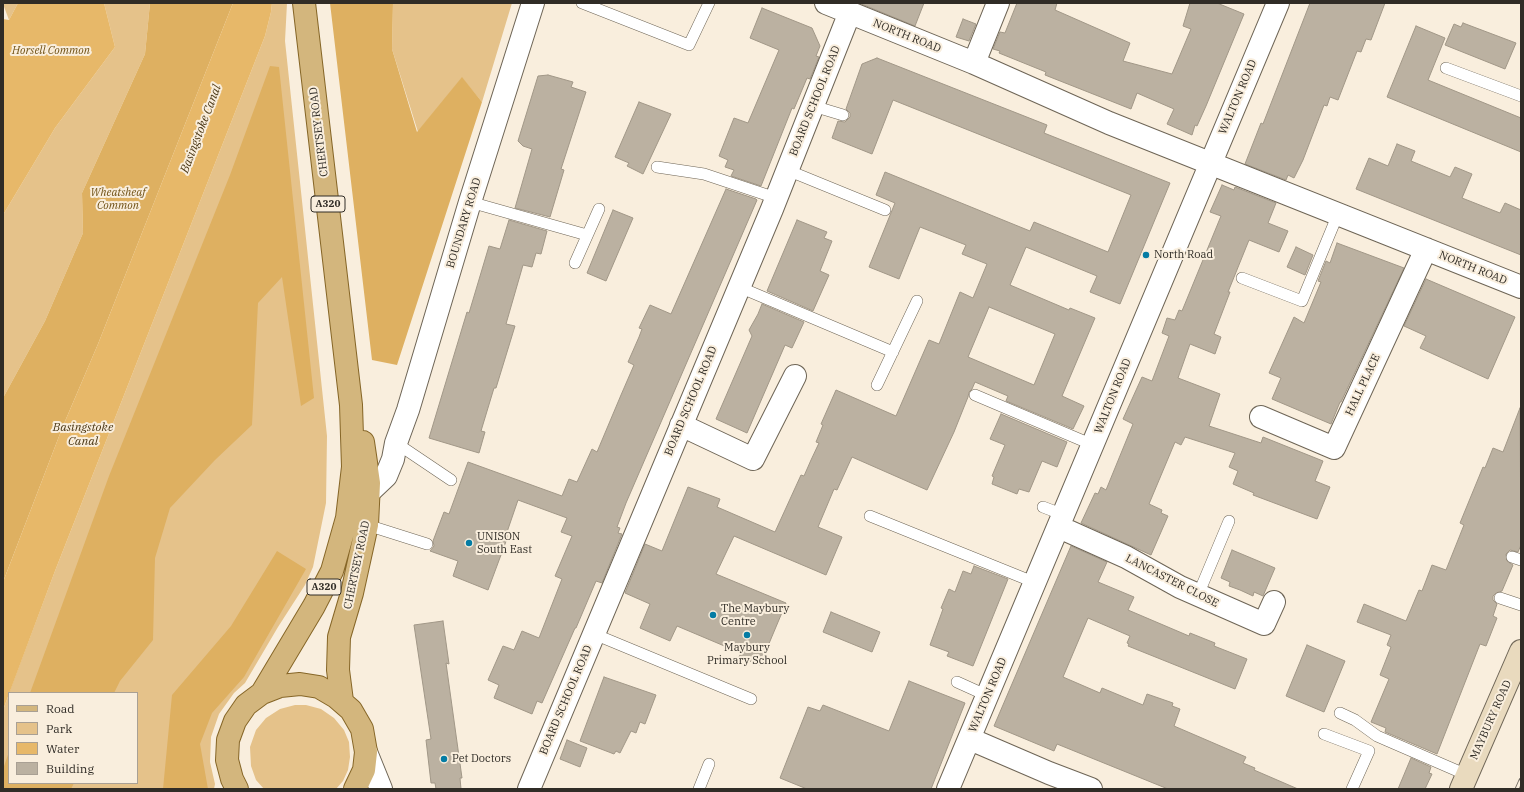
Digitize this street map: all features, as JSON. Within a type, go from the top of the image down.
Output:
[{"type":"main road","name":"CHERTSEY ROAD","points":[[304,3],[351,405],[360,465],[368,493],[367,525],[352,593],[339,637],[338,670],[342,701]]},
{"type":"main road","name":"CHERTSEY ROAD","points":[[262,693],[314,606],[332,571],[360,465]]},
{"type":"main road","name":"A320","points":[[238,789],[232,779],[227,760],[228,740],[235,722],[246,705],[262,693],[280,686],[300,684],[319,687],[336,696],[351,710],[362,729],[366,752],[364,770],[355,789]]},
{"type":"street","name":"BOUNDARY ROAD","points":[[368,493],[386,476],[393,459],[396,443],[408,410],[470,202],[533,3]]},
{"type":"street","name":"NORTH ROAD","points":[[826,3],[859,10],[1110,123],[1521,286]]},
{"type":"street","points":[[974,63],[998,3]]},
{"type":"street","name":"WALTON ROAD","points":[[948,789],[1036,583],[1278,3]]},
{"type":"street","name":"BOARD SCHOOL ROAD","points":[[529,789],[776,198],[812,106],[859,10]]},
{"type":"street","name":"HALL PLACE","points":[[1261,417],[1334,448],[1426,249]]},
{"type":"street","points":[[681,425],[753,459],[795,376]]},
{"type":"street","points":[[360,465],[379,457],[396,443]]},
{"type":"street","name":"LANCASTER CLOSE","points":[[1061,521],[1198,595],[1264,624],[1274,602]]},
{"type":"street","name":"MAYBURY ROAD","points":[[1464,782],[1521,651]]},
{"type":"street","points":[[970,738],[1049,773],[1091,789]]},
{"type":"street","points":[[366,752],[381,789]]},
{"type":"lane","points":[[582,3],[690,45],[709,3]]},
{"type":"lane","points":[[1446,68],[1521,96]]},
{"type":"lane","points":[[812,106],[843,115]]},
{"type":"lane","points":[[657,167],[704,174],[776,198]]},
{"type":"lane","points":[[787,170],[885,210]]},
{"type":"lane","points":[[470,202],[587,235]]},
{"type":"lane","points":[[575,263],[599,209]]},
{"type":"lane","points":[[1242,278],[1302,301],[1338,214]]},
{"type":"lane","points":[[739,287],[893,352]]},
{"type":"lane","points":[[877,385],[917,301]]},
{"type":"lane","points":[[975,395],[1093,445]]},
{"type":"lane","points":[[396,443],[451,480]]},
{"type":"lane","points":[[1043,507],[1061,521]]},
{"type":"lane","points":[[870,516],[1036,583]]},
{"type":"lane","points":[[1198,595],[1229,521]]},
{"type":"lane","points":[[367,525],[427,544]]},
{"type":"lane","points":[[1500,598],[1521,605]]},
{"type":"lane","points":[[594,634],[752,699]]},
{"type":"lane","points":[[957,682],[988,696]]},
{"type":"lane","points":[[1340,713],[1355,720],[1377,736],[1464,782]]},
{"type":"lane","points":[[1324,734],[1369,751],[1352,789]]},
{"type":"lane","points":[[699,789],[710,764]]},
{"type":"green space","points":[[18,3],[9,20],[3,4]]},
{"type":"green space","points":[[104,3],[150,3],[145,54],[82,193],[83,233],[45,321],[3,398],[3,215],[55,128],[115,47]]},
{"type":"green space","name":"Wheatsheaf Common","points":[[150,3],[233,3],[98,344],[63,426],[3,582],[3,398],[45,321],[83,233],[82,193],[145,54]]},
{"type":"green space","points":[[272,3],[287,3],[285,41],[327,436],[326,503],[313,567],[305,585],[245,683],[234,693],[219,714],[211,737],[210,762],[215,784],[214,789],[3,789],[3,710],[8,697],[8,784],[138,784],[138,692],[9,692],[55,571],[265,36]]},
{"type":"green space","points":[[330,3],[393,3],[392,49],[417,132],[462,77],[482,102],[397,365],[372,360]]},
{"type":"green space","points":[[393,3],[512,3],[482,102],[462,78],[418,132],[392,49]]},
{"type":"green space","points":[[270,66],[279,67],[314,398],[301,406],[282,277],[258,303],[252,425],[215,460],[170,508],[155,558],[153,640],[120,681],[114,692],[30,692],[109,476],[230,175]]},
{"type":"green space","points":[[277,551],[306,569],[244,677],[212,713],[200,744],[208,789],[163,789],[172,695],[231,626]]},
{"type":"green space","points":[[295,705],[306,705],[321,709],[334,718],[344,730],[349,742],[350,757],[348,770],[343,781],[336,789],[264,789],[256,780],[251,766],[250,747],[256,730],[266,718],[280,709]]},
{"type":"green space","points":[[8,755],[8,784],[74,784],[71,789],[3,789],[3,769]]},
{"type":"water","name":"Horsell Common","points":[[18,3],[104,3],[115,47],[55,128],[3,215],[3,19],[9,20]]},
{"type":"water","name":"Basingstoke Canal","points":[[233,3],[272,3],[265,36],[55,571],[10,692],[8,692],[8,697],[3,710],[3,582],[63,426],[98,344]]},
{"type":"building","points":[[859,3],[924,3],[915,26]]},
{"type":"building","points":[[1017,3],[1057,3],[1055,10],[1130,43],[1123,61],[1172,74],[1191,29],[1183,26],[1190,3],[1217,3],[1244,14],[1206,106],[1197,126],[1195,125],[1192,135],[1167,124],[1174,109],[1137,93],[1131,109],[1045,75],[1046,72],[999,53],[1000,51],[993,49],[1000,32],[1005,33]]},
{"type":"building","points":[[1310,3],[1385,3],[1371,40],[1366,39],[1361,52],[1357,51],[1338,100],[1330,97],[1327,106],[1324,105],[1303,160],[1294,178],[1288,175],[1286,180],[1245,164],[1261,123],[1263,124]]},
{"type":"building","points":[[762,8],[812,28],[820,46],[816,56],[819,57],[810,79],[807,78],[794,109],[792,108],[761,186],[731,176],[734,170],[725,167],[728,160],[719,156],[734,118],[748,123],[779,50],[750,38]]},
{"type":"building","points":[[963,19],[976,24],[969,41],[956,37]]},
{"type":"building","points":[[1463,23],[1516,43],[1505,69],[1445,45],[1454,24],[1461,27]]},
{"type":"building","points":[[1416,26],[1445,38],[1428,80],[1521,118],[1521,152],[1387,97]]},
{"type":"building","points":[[877,58],[1047,125],[1044,133],[1170,183],[1120,304],[1090,292],[1097,276],[1026,247],[1010,285],[1069,310],[1070,308],[1095,318],[1062,396],[1084,406],[1073,429],[1006,401],[1008,396],[975,382],[969,392],[954,432],[927,490],[852,457],[837,490],[834,489],[818,527],[842,537],[826,575],[734,536],[716,574],[786,603],[760,665],[739,657],[741,653],[677,626],[670,641],[640,628],[650,604],[625,593],[645,544],[662,551],[688,487],[720,499],[717,507],[775,532],[801,475],[804,476],[819,443],[816,442],[823,425],[821,424],[836,390],[896,416],[929,340],[939,344],[960,292],[973,298],[987,264],[962,254],[966,245],[920,227],[899,279],[869,267],[895,203],[876,195],[885,172],[1030,231],[1034,222],[1108,252],[1131,195],[893,100],[872,154],[832,138],[838,121],[845,122],[850,117],[850,113],[846,109],[862,64]],"holes":[[[989,307],[1055,334],[1034,385],[968,357]]]},
{"type":"building","points":[[548,75],[573,82],[571,87],[586,92],[561,169],[564,170],[550,217],[515,208],[532,149],[523,146],[518,141],[538,76]]},
{"type":"building","points":[[639,102],[671,114],[643,174],[627,166],[629,163],[615,157]]},
{"type":"building","points":[[1397,144],[1415,151],[1411,161],[1450,177],[1455,167],[1472,174],[1462,198],[1500,213],[1505,203],[1521,210],[1521,255],[1356,189],[1369,158],[1388,166]]},
{"type":"building","points":[[1222,185],[1234,190],[1235,187],[1276,203],[1268,223],[1288,231],[1279,252],[1249,240],[1228,292],[1230,292],[1214,334],[1221,337],[1215,354],[1190,344],[1178,378],[1220,394],[1209,426],[1261,443],[1263,437],[1323,461],[1315,481],[1330,487],[1317,519],[1253,495],[1254,493],[1233,484],[1238,471],[1229,467],[1235,453],[1185,437],[1181,445],[1175,442],[1149,504],[1162,510],[1161,513],[1168,516],[1151,555],[1081,523],[1095,493],[1098,494],[1101,487],[1106,490],[1133,424],[1123,419],[1142,377],[1152,381],[1169,336],[1162,333],[1167,318],[1175,320],[1179,310],[1182,311],[1221,216],[1210,212]]},
{"type":"building","points":[[726,189],[757,200],[626,503],[617,527],[620,528],[618,533],[622,534],[602,583],[596,581],[542,703],[537,701],[532,714],[494,698],[499,685],[488,680],[503,646],[514,650],[522,631],[539,638],[562,579],[555,576],[572,536],[561,532],[567,518],[518,500],[506,535],[508,536],[488,590],[453,576],[458,561],[430,551],[434,546],[433,541],[444,512],[449,514],[468,462],[562,496],[569,479],[577,482],[592,449],[597,452],[634,365],[628,362],[642,329],[639,328],[650,305],[671,314]]},
{"type":"building","points":[[613,210],[633,218],[606,281],[587,273]]},
{"type":"building","points":[[509,220],[547,231],[541,254],[536,253],[532,267],[523,265],[506,324],[515,326],[481,431],[485,432],[479,453],[429,438],[467,312],[469,313],[489,246],[500,249]]},
{"type":"building","points":[[797,220],[827,232],[824,238],[832,241],[820,271],[829,275],[813,311],[767,291]]},
{"type":"building","points":[[1337,243],[1404,268],[1331,424],[1272,399],[1281,378],[1269,373],[1294,317],[1304,323],[1321,282],[1318,281],[1326,261],[1330,263]]},
{"type":"building","points":[[1296,247],[1313,255],[1305,275],[1287,267]]},
{"type":"building","points":[[1426,279],[1515,317],[1488,379],[1420,348],[1426,336],[1404,326]]},
{"type":"building","points":[[762,304],[804,322],[792,348],[785,345],[747,433],[716,419],[752,336],[749,330]]},
{"type":"building","points":[[1520,408],[1521,545],[1518,552],[1510,550],[1506,554],[1507,561],[1513,565],[1502,591],[1493,596],[1493,600],[1497,604],[1493,616],[1497,618],[1486,646],[1480,644],[1437,754],[1385,732],[1386,728],[1371,722],[1389,679],[1380,675],[1391,647],[1387,645],[1391,635],[1357,622],[1364,604],[1406,621],[1419,590],[1422,591],[1432,565],[1446,570],[1464,525],[1460,523],[1483,467],[1485,468],[1493,448],[1503,452]]},
{"type":"building","points":[[1001,414],[1067,442],[1057,467],[1042,461],[1029,492],[1019,489],[1017,494],[992,484],[994,477],[992,476],[1005,445],[990,439]]},
{"type":"building","points":[[1071,546],[1107,562],[1098,582],[1134,597],[1128,610],[1189,636],[1190,633],[1215,643],[1214,646],[1247,659],[1235,689],[1128,646],[1129,644],[1127,643],[1130,636],[1088,618],[1063,677],[1100,693],[1102,688],[1143,705],[1147,694],[1173,703],[1172,706],[1180,709],[1174,726],[1246,757],[1243,763],[1255,768],[1254,770],[1298,789],[1168,789],[1057,744],[1054,751],[994,726]]},
{"type":"building","points":[[1232,550],[1275,568],[1263,596],[1254,592],[1253,596],[1229,586],[1230,582],[1221,578]]},
{"type":"building","points":[[974,566],[1008,579],[973,666],[947,656],[949,652],[930,645],[943,609],[941,608],[949,589],[955,592],[963,571],[971,574]]},
{"type":"building","points":[[831,612],[880,632],[872,652],[823,632]]},
{"type":"building","points":[[443,621],[449,664],[446,663],[462,778],[460,778],[461,789],[436,789],[435,783],[431,783],[426,740],[431,739],[414,625]]},
{"type":"building","points":[[1307,645],[1345,661],[1324,712],[1286,696]]},
{"type":"building","points":[[604,677],[656,695],[645,724],[640,722],[636,733],[631,731],[620,753],[616,751],[614,754],[580,741]]},
{"type":"building","points":[[909,681],[965,703],[931,789],[807,789],[780,778],[808,707],[820,711],[823,705],[889,731]]},
{"type":"building","points":[[567,740],[587,748],[580,767],[560,759]]},
{"type":"building","points":[[1411,758],[1431,767],[1429,773],[1432,774],[1425,789],[1398,789]]},
{"type":"railway","points":[[1517,789],[1521,780]]},
{"type":"place","name":"North Road","points":[[1146,255]]},
{"type":"place","name":"UNISON South East","points":[[469,543]]},
{"type":"place","name":"The Maybury Centre","points":[[713,615]]},
{"type":"place","name":"Maybury Primary School","points":[[747,635]]},
{"type":"place","name":"Pet Doctors","points":[[444,759]]}]
